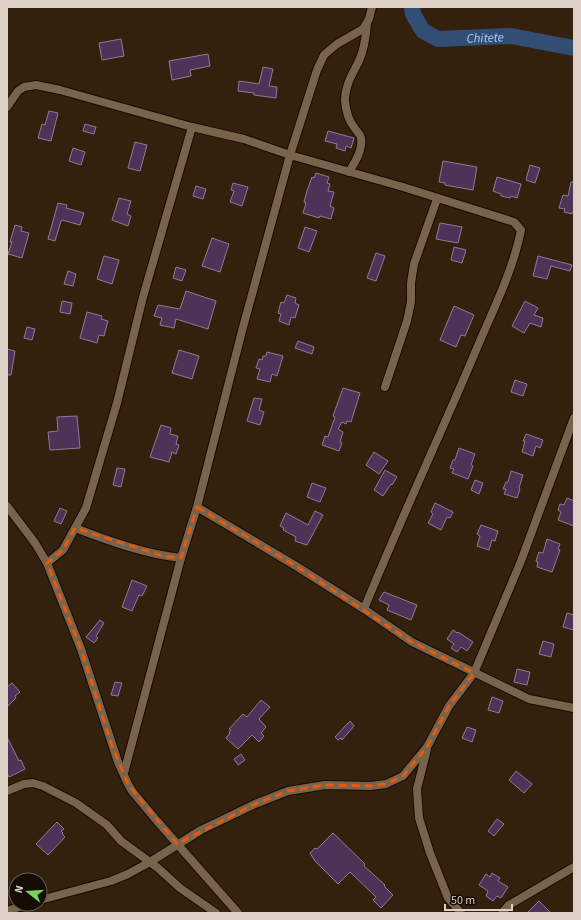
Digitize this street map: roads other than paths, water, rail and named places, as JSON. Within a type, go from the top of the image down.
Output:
[{"type":"street","points":[[349,172],[358,157],[361,147],[361,138],[349,119],[346,108],[346,94],[349,81],[362,51],[372,7]]},
{"type":"street","points":[[124,773],[181,558],[197,507],[242,331],[290,156],[317,70],[324,55],[337,44],[363,29],[367,24]]},
{"type":"street","points":[[7,107],[18,91],[24,87],[36,85],[60,90],[192,127],[244,139],[290,156],[403,187],[437,199],[514,222],[521,230],[518,246],[503,286],[444,424],[394,534],[364,609]]},
{"type":"street","points":[[47,563],[63,550],[86,508],[117,403],[143,297],[192,127]]},
{"type":"street","points":[[385,387],[407,321],[411,302],[411,283],[414,264],[437,199]]},
{"type":"street","points":[[48,898],[111,881],[128,874],[201,830],[255,804],[288,791],[325,785],[371,786],[386,784],[402,776],[427,747],[449,706],[474,673],[521,561],[574,418]]},
{"type":"street","points":[[7,506],[35,543],[47,563],[78,642],[112,746],[132,791],[212,885],[238,913]]},
{"type":"street","points":[[197,507],[296,566],[364,609],[412,642],[529,699],[574,708]]},
{"type":"street","points":[[75,528],[108,540],[163,556],[181,558]]},
{"type":"street","points":[[427,747],[417,789],[419,818],[430,853],[448,898],[461,913]]},
{"type":"street","points":[[7,791],[24,784],[33,783],[43,786],[76,803],[107,825],[121,841],[158,868],[180,888],[216,913]]},
{"type":"street","points":[[502,913],[509,906],[574,867]]},
{"type":"waterway","name":"Chitete","points":[[412,7],[413,14],[423,31],[438,39],[511,36],[574,48]]}]
